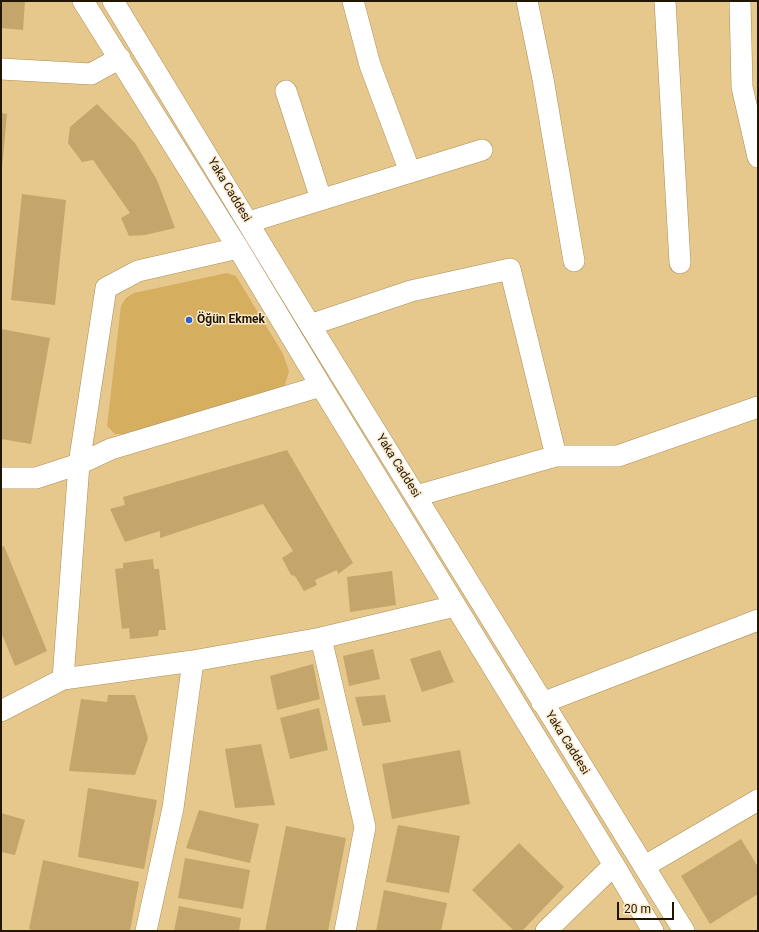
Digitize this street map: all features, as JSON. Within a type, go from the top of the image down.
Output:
[{"type":"street","name":"Yaka Caddesi","points":[[83,1],[238,248],[320,386],[456,606],[653,931]]},
{"type":"street","name":"Yaka Caddesi","points":[[113,1],[542,703],[645,866],[684,931]]},
{"type":"street","points":[[353,1],[370,65],[410,172]]},
{"type":"street","points":[[527,1],[543,79],[574,261]]},
{"type":"street","points":[[665,1],[680,262]]},
{"type":"street","points":[[740,1],[742,87],[758,158]]},
{"type":"street","points":[[1,69],[92,74],[120,58]]},
{"type":"street","points":[[286,91],[321,199]]},
{"type":"street","points":[[249,222],[482,150]]},
{"type":"street","points":[[63,679],[79,464],[106,288],[138,272],[238,248]]},
{"type":"street","points":[[310,325],[411,291],[510,269],[556,456]]},
{"type":"street","points":[[1,478],[36,478],[79,464],[111,449],[320,386]]},
{"type":"street","points":[[416,496],[556,456],[618,456],[758,407]]},
{"type":"street","points":[[1,711],[63,679],[193,661],[321,638],[456,606]]},
{"type":"street","points":[[542,703],[758,620]]},
{"type":"street","points":[[321,638],[365,827],[345,931]]},
{"type":"street","points":[[146,931],[173,808],[193,661]]},
{"type":"street","points":[[645,866],[758,800]]},
{"type":"street","points":[[546,931],[614,865]]},
{"type":"shaded area","points":[[227,273],[236,276],[283,354],[289,371],[284,388],[124,434],[115,434],[107,426],[121,306],[126,298],[134,293]]},
{"type":"building","points":[[1,1],[25,1],[23,30],[1,28]]},
{"type":"building","points":[[97,104],[135,143],[157,180],[175,228],[145,235],[129,236],[121,218],[130,213],[93,160],[82,162],[68,143],[70,127]]},
{"type":"building","points":[[1,113],[7,114],[2,168],[1,168]]},
{"type":"building","points":[[22,194],[66,200],[55,305],[11,300]]},
{"type":"building","points":[[1,329],[50,338],[31,444],[1,439]]},
{"type":"building","points":[[287,450],[353,563],[338,574],[337,570],[315,580],[317,585],[304,591],[295,576],[291,575],[282,558],[293,551],[263,504],[160,538],[160,531],[125,542],[110,509],[125,505],[123,497]]},
{"type":"building","points":[[4,546],[47,651],[15,666],[1,632],[1,547]]},
{"type":"building","points":[[153,559],[154,569],[159,569],[166,630],[159,630],[158,636],[130,639],[129,628],[122,629],[115,569],[123,568],[123,563]]},
{"type":"building","points":[[392,571],[396,605],[350,612],[347,577]]},
{"type":"building","points":[[373,649],[380,679],[349,686],[343,656]]},
{"type":"building","points":[[440,650],[454,682],[422,692],[410,659]]},
{"type":"building","points":[[313,664],[320,699],[277,710],[270,676]]},
{"type":"building","points":[[108,695],[135,695],[148,738],[135,775],[69,771],[81,699],[107,702]]},
{"type":"building","points":[[385,695],[391,722],[363,726],[355,697]]},
{"type":"building","points":[[319,708],[328,750],[290,759],[280,718]]},
{"type":"building","points":[[261,744],[275,805],[235,808],[225,749]]},
{"type":"building","points":[[460,750],[470,804],[392,819],[382,764]]},
{"type":"building","points":[[88,788],[157,800],[144,869],[78,857]]},
{"type":"building","points":[[199,810],[259,824],[250,863],[186,848]]},
{"type":"building","points":[[1,813],[25,820],[15,855],[1,852]]},
{"type":"building","points":[[398,825],[460,836],[449,893],[386,882]]},
{"type":"building","points":[[286,826],[346,838],[328,931],[265,931]]},
{"type":"building","points":[[741,839],[758,867],[758,894],[710,924],[681,876]]},
{"type":"building","points":[[519,843],[564,887],[522,931],[514,931],[472,890]]},
{"type":"building","points":[[185,858],[250,870],[243,909],[178,898]]},
{"type":"building","points":[[43,860],[139,882],[130,931],[36,931],[29,929]]},
{"type":"building","points":[[384,890],[447,903],[441,931],[376,931]]},
{"type":"building","points":[[179,906],[241,918],[239,931],[174,931]]},
{"type":"place","name":"Öğün Ekmek","points":[[189,320]]}]
